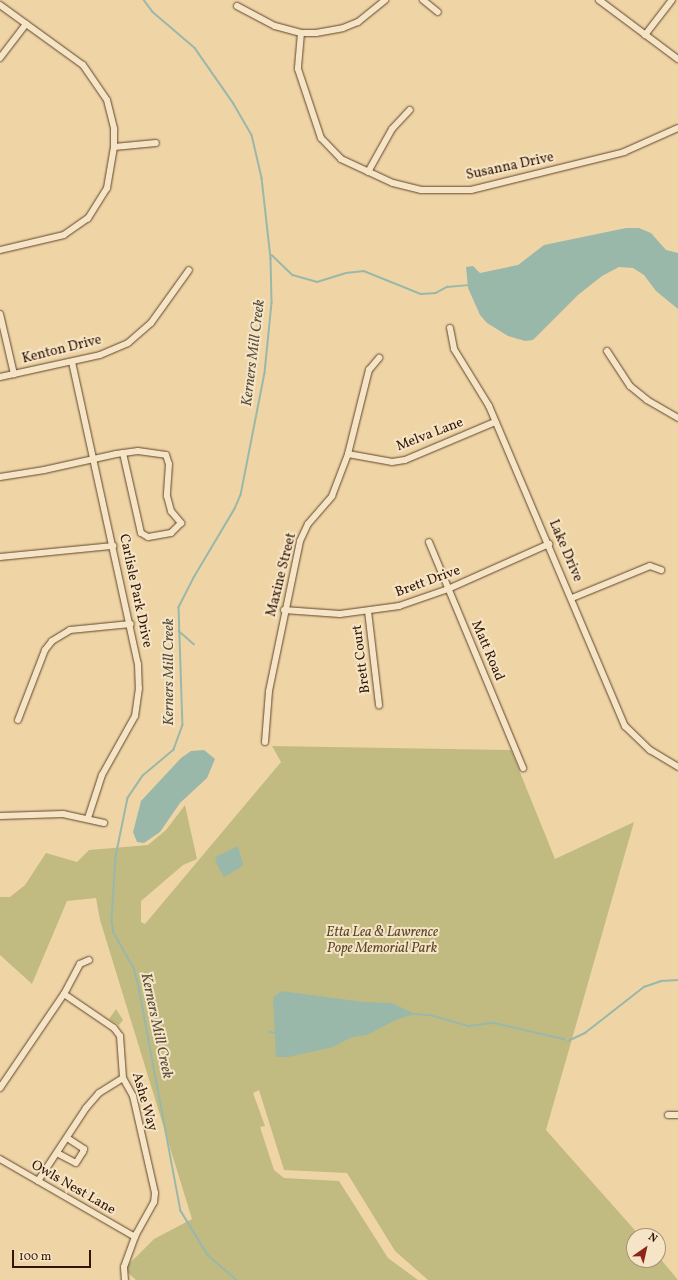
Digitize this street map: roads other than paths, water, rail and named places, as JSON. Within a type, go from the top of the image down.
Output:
[{"type":"street","points":[[237,6],[275,26],[301,33],[343,28],[358,22],[385,0]]},
{"type":"street","points":[[423,0],[438,12]]},
{"type":"street","points":[[599,0],[678,59]]},
{"type":"street","points":[[645,35],[672,0]]},
{"type":"street","points":[[0,5],[83,66],[101,88],[108,100],[114,129],[114,148],[107,188],[88,218],[64,235],[0,250]]},
{"type":"street","points":[[0,58],[26,24]]},
{"type":"street","name":"Susanna Drive","points":[[301,33],[298,69],[317,130],[333,153],[368,172],[393,183],[421,190],[471,190],[624,152],[678,128]]},
{"type":"street","points":[[368,172],[392,129],[410,110]]},
{"type":"street","points":[[114,148],[156,144]]},
{"type":"street","name":"Kenton Drive","points":[[0,377],[72,362],[116,348],[142,332],[189,270]]},
{"type":"street","points":[[0,314],[14,374]]},
{"type":"street","name":"Lake Drive","points":[[450,328],[454,349],[489,406],[572,598],[625,726],[650,750],[678,767]]},
{"type":"street","points":[[607,351],[624,379],[637,393],[678,418]]},
{"type":"street","name":"Maxine Street","points":[[266,742],[267,711],[284,610],[300,541],[308,524],[332,496],[348,454],[369,370],[379,358]]},
{"type":"street","name":"Carlisle Park Drive","points":[[72,362],[131,624],[138,664],[138,704],[128,731],[102,774],[88,818]]},
{"type":"street","name":"Melva Lane","points":[[348,454],[392,462],[405,460],[495,422]]},
{"type":"street","points":[[0,477],[94,460],[123,453],[138,451],[166,455],[169,464],[167,496],[171,511],[181,523],[171,533],[148,537],[141,533],[123,453]]},
{"type":"street","name":"Matt Road","points":[[429,542],[523,768]]},
{"type":"street","name":"Brett Drive","points":[[284,610],[340,614],[368,611],[417,601],[448,589],[548,544]]},
{"type":"street","points":[[0,557],[113,546]]},
{"type":"street","points":[[572,598],[650,566],[661,570]]},
{"type":"street","name":"Brett Court","points":[[368,611],[379,705]]},
{"type":"street","points":[[18,720],[45,650],[52,641],[70,630],[131,624]]},
{"type":"street","points":[[0,816],[63,814],[88,818],[104,823]]},
{"type":"street","points":[[0,1088],[64,994],[80,964],[89,960]]},
{"type":"street","name":"Ashe Way","points":[[64,994],[114,1028],[120,1036],[123,1078],[133,1096],[155,1193],[154,1202],[135,1237],[124,1267],[124,1280]]},
{"type":"street","points":[[38,1181],[51,1159],[57,1153],[100,1093],[123,1078]]},
{"type":"street","points":[[668,1115],[678,1115]]},
{"type":"street","points":[[57,1153],[73,1163],[76,1163],[84,1149],[67,1138]]},
{"type":"street","name":"Owls Nest Lane","points":[[0,1159],[135,1237]]},
{"type":"waterway","name":"Kerners Mill Creek","points":[[144,0],[153,12],[195,48],[234,104],[252,135],[262,178],[271,258],[272,303],[265,373],[241,495],[235,509],[194,578],[179,607],[183,725],[174,750],[143,776],[128,798],[116,857],[112,921],[114,933],[134,968],[139,987],[181,1211],[208,1255],[237,1280]]},
{"type":"waterway","points":[[272,255],[293,275],[317,282],[346,273],[364,271],[421,294],[436,293],[447,287],[468,285]]},
{"type":"waterway","points":[[179,631],[194,644]]},
{"type":"waterway","points":[[568,1041],[585,1033],[644,987],[661,981],[678,980]]},
{"type":"waterway","points":[[414,1014],[430,1015],[468,1026],[494,1023],[564,1039]]},
{"type":"waterway","points":[[269,1032],[277,1033]]},
{"type":"park label","name":"Etta Lea & Lawrence Pope Memorial Park","points":[[382,942]]}]
